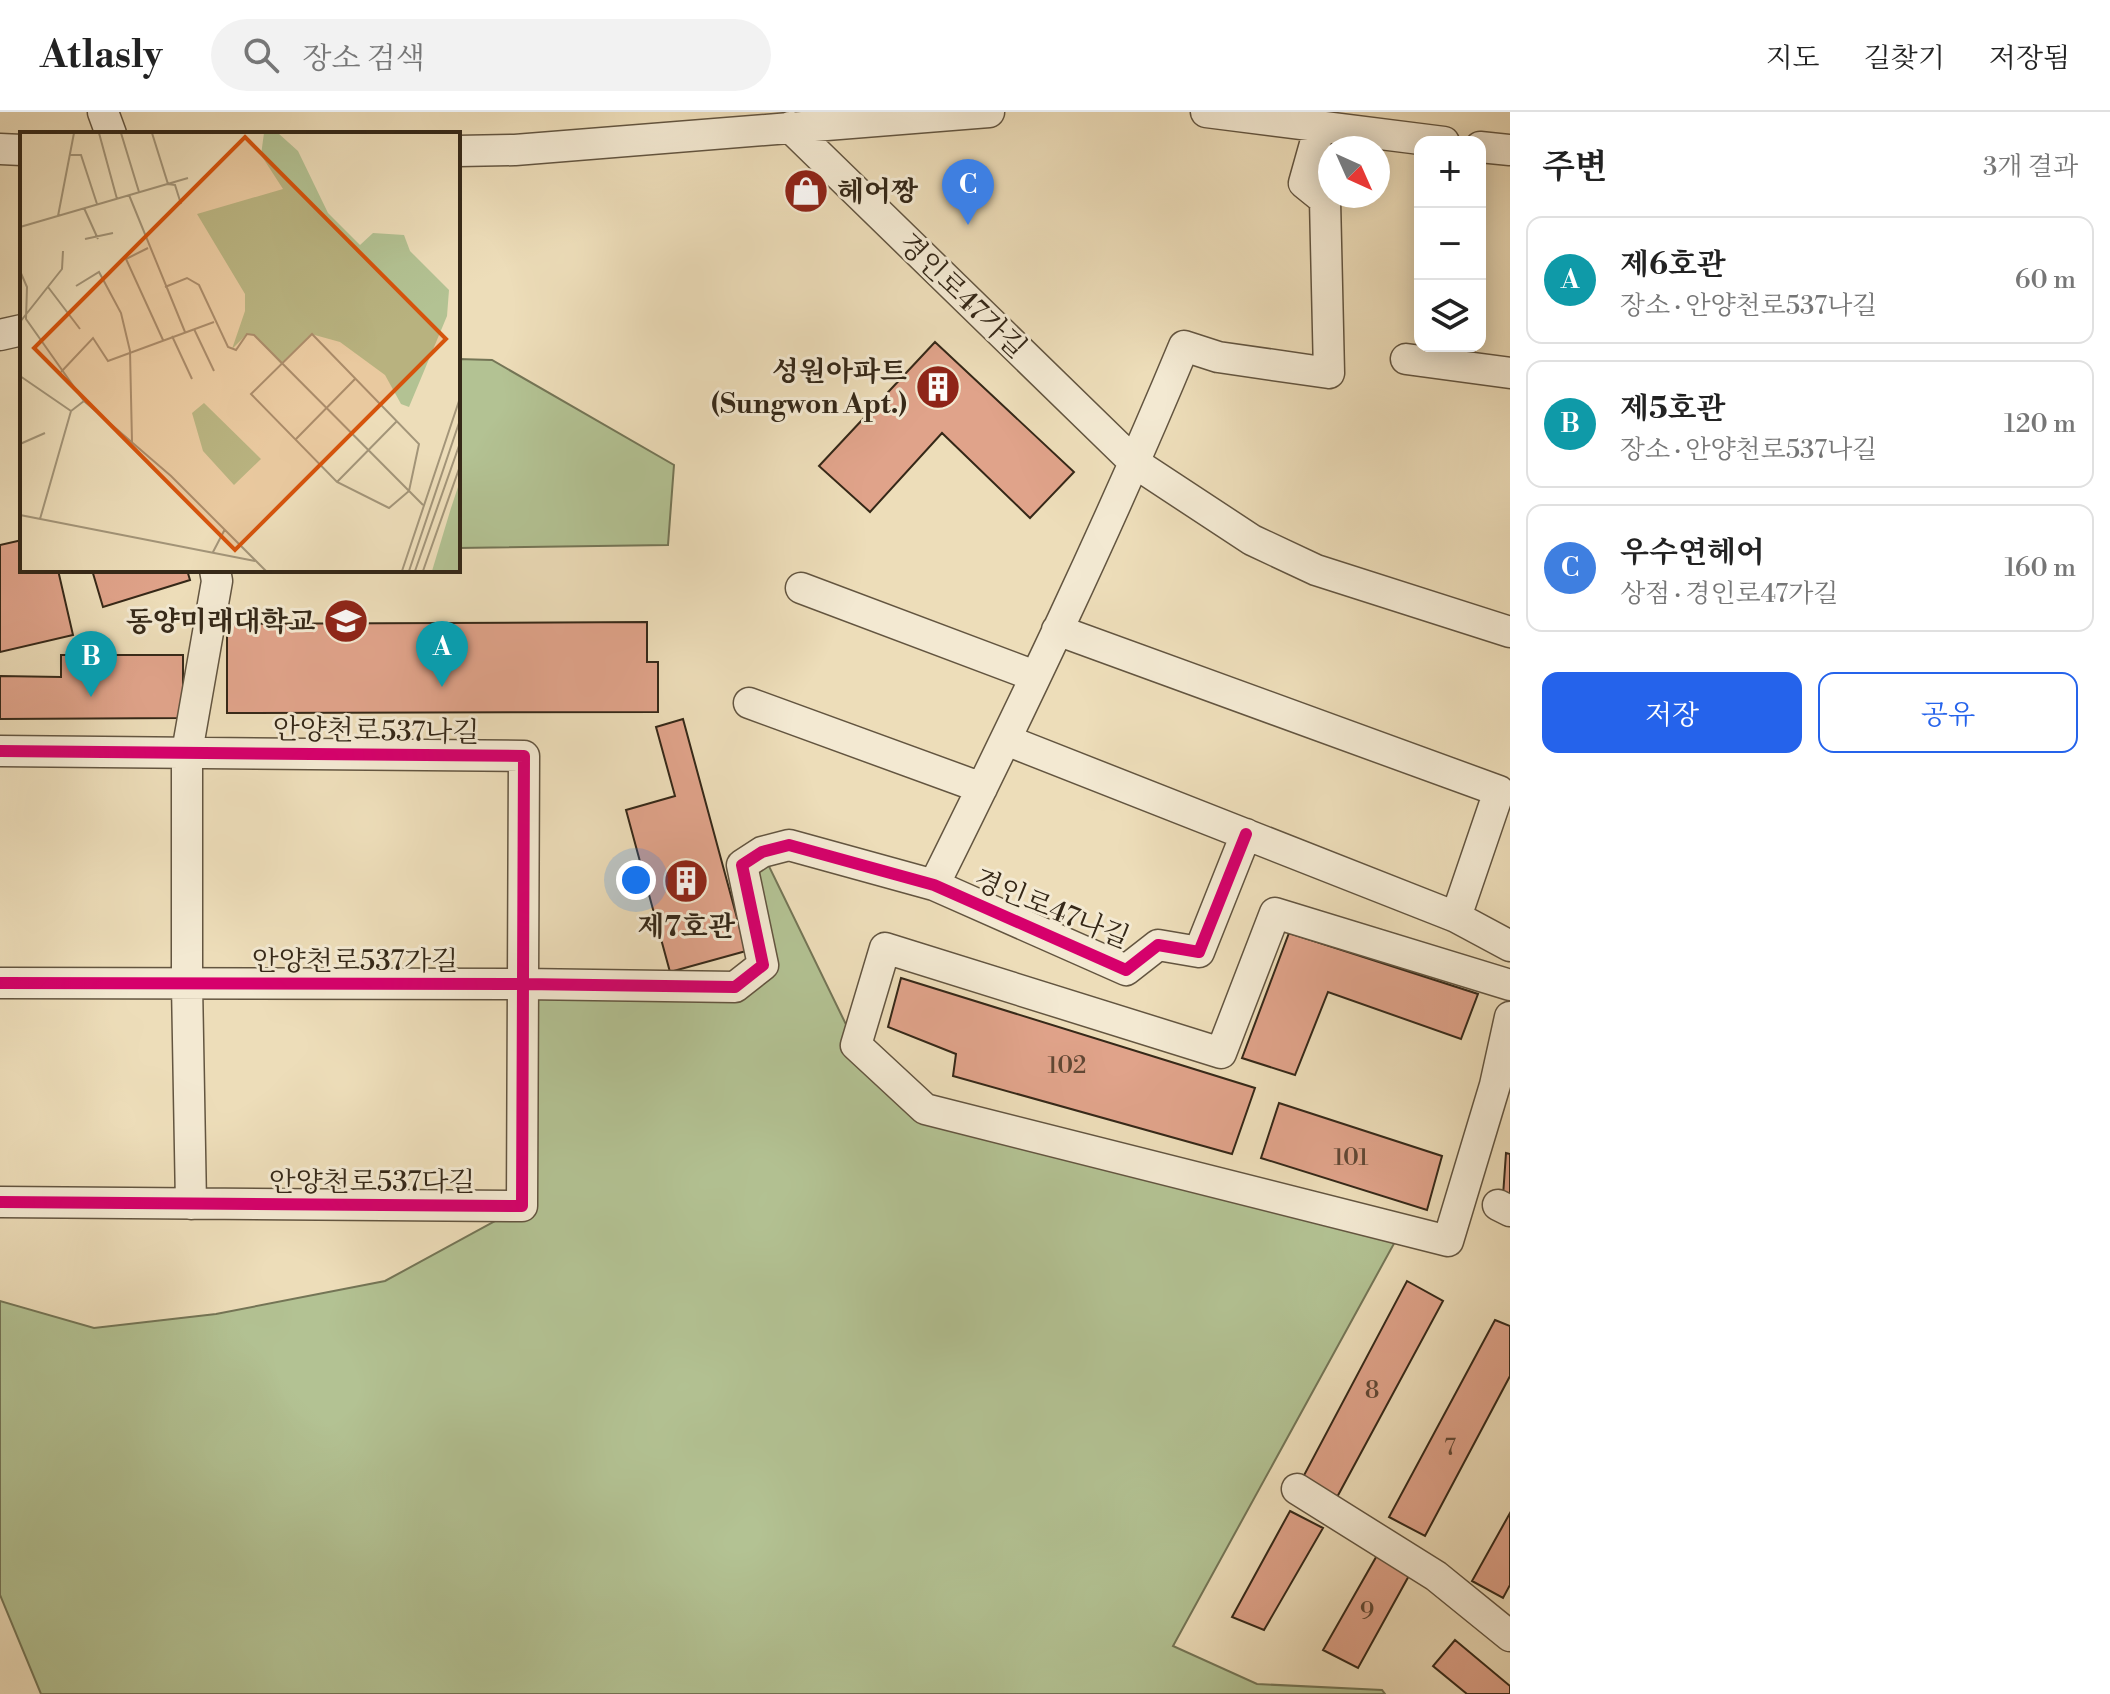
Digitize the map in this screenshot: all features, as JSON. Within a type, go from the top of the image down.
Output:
[{"type":"street","points":[[103,112],[110,132]]},
{"type":"street","points":[[460,151],[515,150],[920,114],[989,112]]},
{"type":"street","points":[[1206,112],[1414,138]]},
{"type":"street","points":[[1135,463],[1184,346],[1218,357],[1329,373],[1325,200],[1304,183],[1320,126]]},
{"type":"street","name":"경인로47가길","points":[[790,127],[1135,463],[1252,540],[1316,570],[1510,632]]},
{"type":"street","points":[[1486,148],[1510,150]]},
{"type":"street","points":[[0,149],[20,150]]},
{"type":"street","points":[[0,335],[20,330]]},
{"type":"street","points":[[1406,359],[1510,373]]},
{"type":"street","name":"경인로47나길","points":[[934,885],[1006,740],[1135,463]]},
{"type":"street","points":[[191,1204],[187,752],[217,581],[215,572]]},
{"type":"street","points":[[801,588],[1035,676]]},
{"type":"street","points":[[1057,630],[1499,791],[1456,917]]},
{"type":"street","points":[[749,703],[982,788]]},
{"type":"street","points":[[1006,740],[1456,917],[1510,946]]},
{"type":"street","name":"안양천로537나길","points":[[0,751],[524,756],[524,984]]},
{"type":"street","name":"경인로47나길","points":[[762,852],[789,845],[934,885],[1126,970],[1158,945],[1199,952],[1246,834]]},
{"type":"street","name":"안양천로537가길","points":[[0,983],[735,987],[763,965],[742,865],[762,852]]},
{"type":"street","points":[[1510,985],[1275,913],[1221,1053],[885,948],[856,1045],[925,1109],[1448,1241],[1503,1088],[1510,1017]]},
{"type":"street","name":"안양천로537다길","points":[[0,1202],[522,1206],[524,984]]},
{"type":"street","points":[[1297,1489],[1506,1624]]},
{"type":"green space","points":[[460,359],[492,360],[674,465],[668,545],[460,548]]},
{"type":"green space","points":[[762,852],[856,1045],[925,1109],[1402,1229],[1173,1646],[1257,1684],[1382,1690],[1385,1694],[41,1694],[0,1595],[0,1301],[94,1328],[216,1314],[385,1281],[521,1207],[524,984],[735,987],[763,965],[743,865]]},
{"type":"building","name":"성원아파트 (Sungwon Apt.)","points":[[935,342],[1074,472],[1030,518],[942,433],[870,512],[819,466]]},
{"type":"building","points":[[20,540],[20,572],[58,572],[73,635],[0,652],[0,545]]},
{"type":"building","points":[[93,572],[188,572],[190,580],[103,607]]},
{"type":"building","points":[[647,622],[647,662],[658,662],[658,712],[227,713],[227,624]]},
{"type":"building","points":[[61,655],[183,655],[183,718],[0,719],[0,676],[61,677]]},
{"type":"building","name":"제7호관","points":[[683,719],[746,951],[670,972],[626,810],[675,796],[656,727]]},
{"type":"building","points":[[1289,933],[1478,994],[1461,1039],[1328,992],[1295,1075],[1242,1058]]},
{"type":"building","points":[[901,978],[1255,1088],[1232,1154],[953,1076],[956,1054],[888,1027]]},
{"type":"building","points":[[1279,1103],[1442,1156],[1427,1210],[1261,1158]]},
{"type":"building","points":[[1506,1153],[1510,1154],[1510,1200],[1503,1196]]},
{"type":"building","points":[[1407,1281],[1443,1301],[1336,1499],[1302,1479]]},
{"type":"building","points":[[1495,1320],[1510,1326],[1510,1376],[1425,1536],[1389,1517]]},
{"type":"building","points":[[1290,1511],[1323,1528],[1264,1630],[1232,1617]]},
{"type":"building","points":[[1510,1513],[1510,1585],[1503,1598],[1472,1581]]},
{"type":"building","points":[[1379,1552],[1411,1572],[1358,1668],[1323,1650]]},
{"type":"building","points":[[1455,1640],[1510,1686],[1510,1694],[1467,1694],[1433,1666]]},
{"type":"cycle path","points":[[0,751],[524,756],[522,1206],[0,1202]]},
{"type":"cycle path","points":[[0,983],[735,987],[763,965],[742,865],[762,852],[789,845],[934,885],[1126,970],[1158,945],[1199,952],[1246,834]]},
{"type":"place","name":"헤어짱","points":[[806,191]]},
{"type":"place","name":"우수연헤어","points":[[968,225]]},
{"type":"place","name":"성원아파트 (Sungwon Apt.)","points":[[938,387]]},
{"type":"place","name":"동양미래대학교","points":[[346,621]]},
{"type":"place","name":"제6호관","points":[[442,687]]},
{"type":"place","name":"제5호관","points":[[91,697]]},
{"type":"place","name":"제7호관","points":[[686,881]]}]
